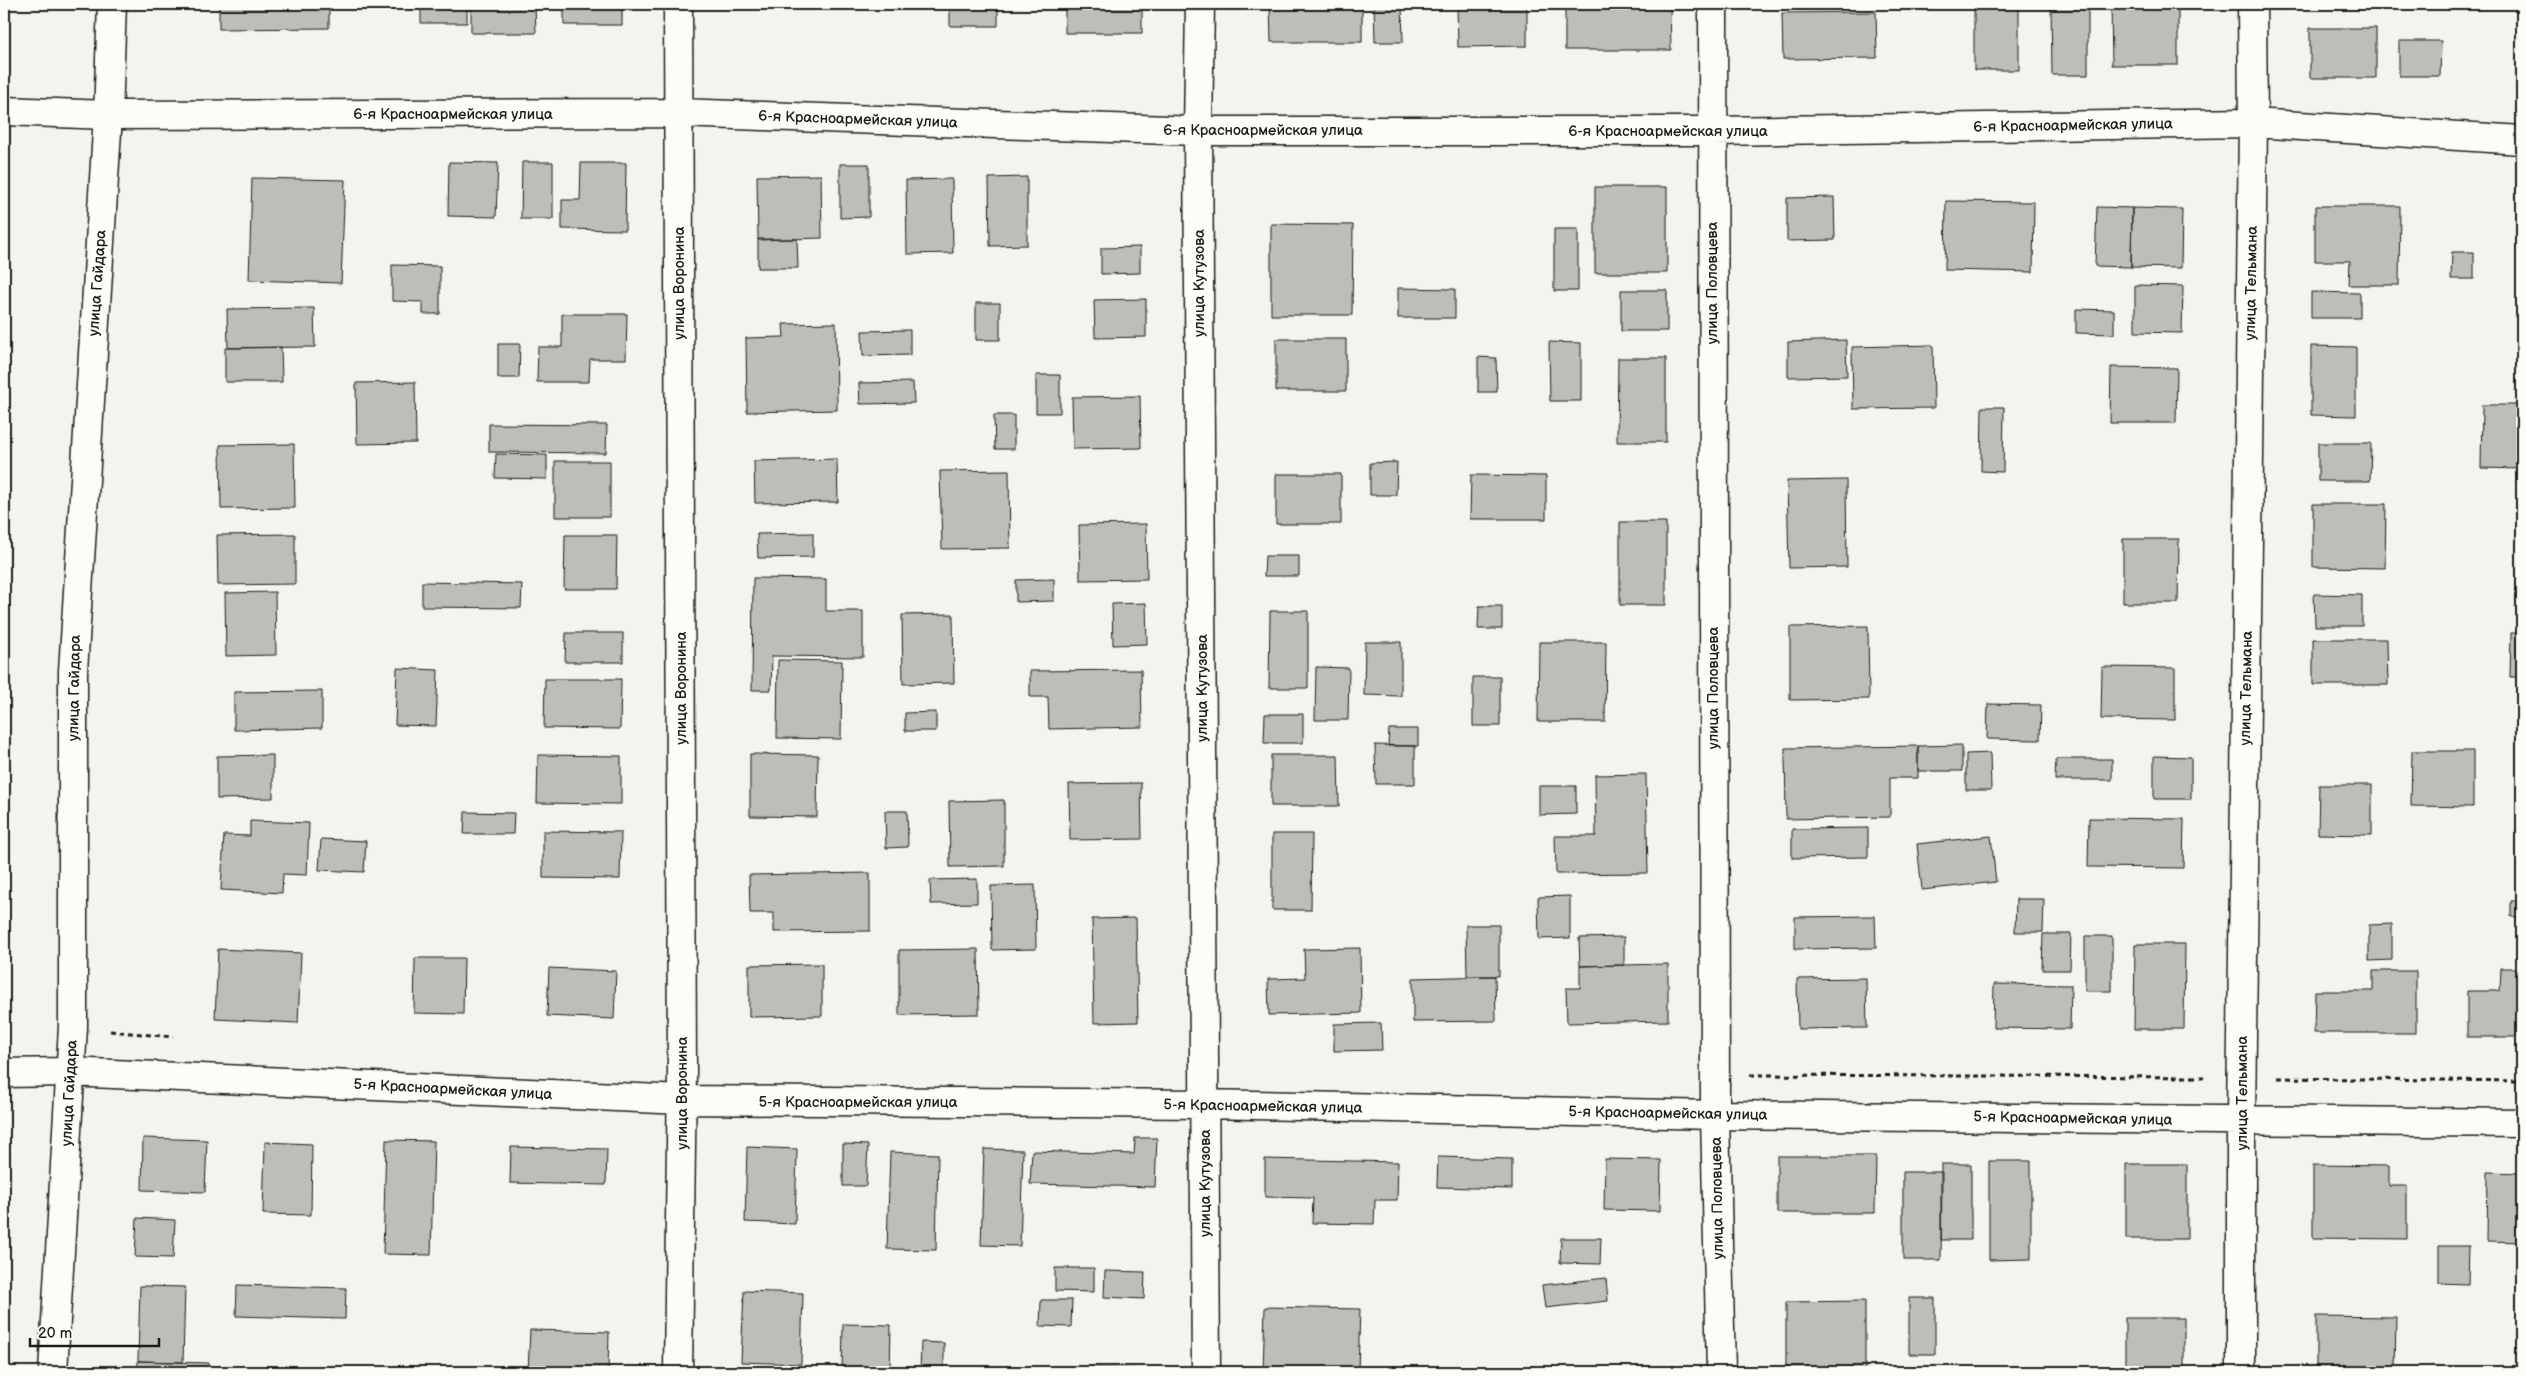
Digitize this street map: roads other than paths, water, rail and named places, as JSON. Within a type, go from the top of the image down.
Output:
[{"type":"street","name":"улица Гайдара","points":[[53,1372],[72,1028],[73,671],[108,115],[112,4]]},
{"type":"street","name":"улица Воронина","points":[[678,4],[682,1100],[678,1372]]},
{"type":"street","name":"улица Кутузова","points":[[1200,4],[1198,131],[1206,1372]]},
{"type":"street","name":"улица Половцева","points":[[1713,4],[1715,1115],[1721,1372]]},
{"type":"street","name":"улица Тельмана","points":[[2241,1372],[2241,1120],[2253,122],[2252,4]]},
{"type":"street","name":"6-я Красноармейская улица","points":[[4,111],[108,115],[678,113],[1198,131],[1712,131],[2253,122],[2522,140]]},
{"type":"street","name":"5-я Красноармейская улица","points":[[4,1072],[69,1072],[682,1100],[1204,1104],[1715,1115],[2522,1123]]}]
